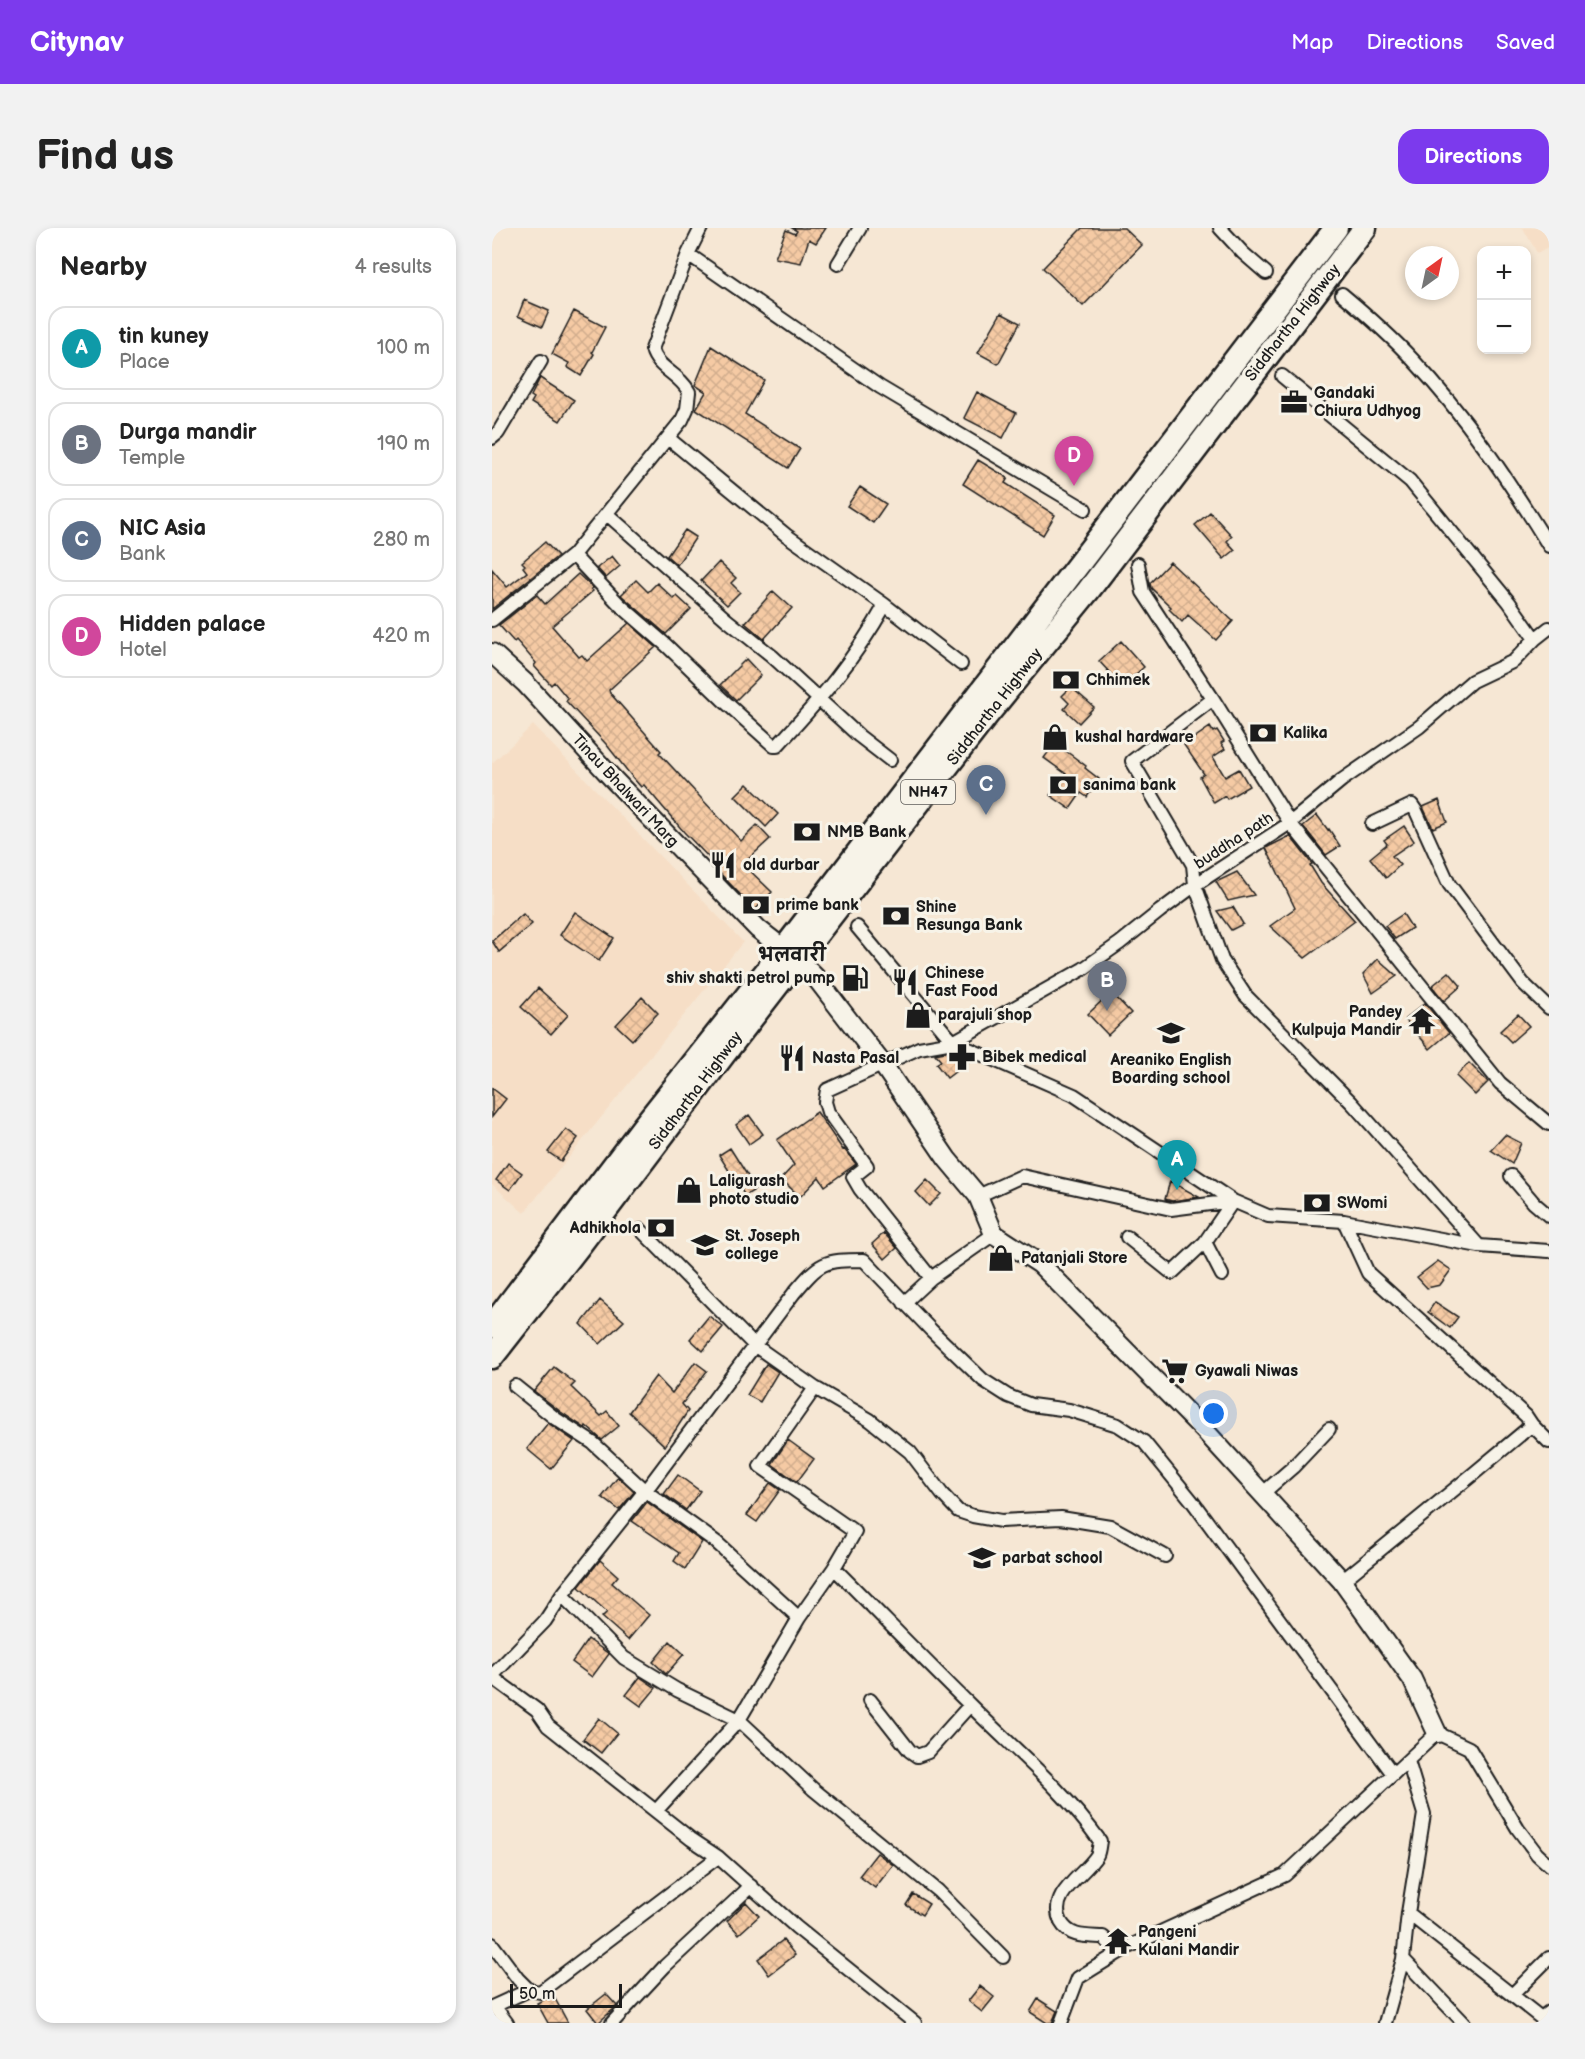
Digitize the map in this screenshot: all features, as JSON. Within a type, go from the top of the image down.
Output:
[{"type":"highway","name":"Siddhartha Highway","points":[[492,1358],[724,1054],[791,954],[1336,228]]},
{"type":"highway","name":"Siddhartha Highway","points":[[492,1326],[643,1127],[791,954],[1088,591],[1365,228]]},
{"type":"street","points":[[492,620],[573,555],[682,420],[687,409],[689,392],[654,358],[652,349],[688,254],[701,228]]},
{"type":"street","points":[[838,264],[860,228]]},
{"type":"street","points":[[1220,228],[1266,273]]},
{"type":"street","points":[[688,254],[880,387],[1084,509]]},
{"type":"street","points":[[1342,294],[1414,360],[1449,402],[1519,497],[1549,546]]},
{"type":"street","points":[[492,438],[498,433],[542,361]]},
{"type":"street","points":[[1282,376],[1410,481],[1509,602],[1535,639]]},
{"type":"street","points":[[668,438],[786,535],[885,605],[961,664]]},
{"type":"street","points":[[607,514],[727,620],[772,656],[859,736],[890,760]]},
{"type":"street","points":[[573,555],[620,605],[774,746],[777,746],[819,701],[852,660],[885,605]]},
{"type":"street","points":[[1138,564],[1143,592],[1290,823],[1500,1083],[1549,1124]]},
{"type":"street","name":"buddha path","points":[[953,1042],[1083,969],[1195,885],[1290,823],[1342,780],[1419,728],[1472,681],[1514,661],[1549,628]]},
{"type":"street","name":"Tinau Bhalwari Marg","points":[[492,653],[525,683],[613,779],[758,929],[791,954],[817,979],[883,1065],[947,1159],[978,1196],[994,1234]]},
{"type":"street","points":[[1213,699],[1132,761],[1192,865],[1195,885],[1222,960],[1245,995],[1352,1103],[1479,1246]]},
{"type":"street","points":[[1372,824],[1412,805],[1449,884],[1523,983],[1549,1008]]},
{"type":"street","points":[[857,927],[953,1042],[1074,1095],[1233,1201],[1268,1216],[1344,1221],[1479,1246],[1549,1251]]},
{"type":"street","points":[[931,1278],[860,1189],[854,1178],[867,1166],[828,1112],[825,1102],[827,1090],[919,1048],[953,1042]]},
{"type":"street","points":[[978,1196],[1022,1176],[1171,1209],[1233,1201]]},
{"type":"street","points":[[1511,1176],[1534,1203],[1549,1216]]},
{"type":"street","points":[[1127,1237],[1172,1274],[1205,1242],[1233,1201]]},
{"type":"street","points":[[1344,1221],[1368,1273],[1526,1416],[1549,1442]]},
{"type":"street","points":[[641,1230],[754,1345],[814,1388],[870,1419],[909,1452],[942,1494],[958,1510],[973,1516],[1001,1521],[1061,1518],[1110,1526],[1165,1556]]},
{"type":"street","points":[[904,1303],[931,1278],[994,1234],[1040,1264],[1205,1431],[1342,1581],[1412,1679],[1437,1733],[1468,1748],[1518,1828],[1537,1854],[1549,1865]]},
{"type":"street","points":[[1205,1242],[1222,1275]]},
{"type":"street","points":[[915,2023],[796,1927],[718,1857],[694,1842],[548,1726],[537,1710],[492,1676],[545,1621],[562,1595],[814,1268],[837,1260],[864,1260],[904,1303],[983,1380],[1008,1396],[1031,1405],[1069,1410],[1118,1425],[1144,1442],[1192,1501],[1393,1774]]},
{"type":"street","points":[[515,1386],[556,1419],[593,1443],[644,1490],[716,1542],[799,1618]]},
{"type":"street","points":[[656,1811],[740,1720],[799,1618],[834,1568],[855,1532],[760,1466],[814,1388]]},
{"type":"street","points":[[1342,1581],[1532,1425]]},
{"type":"street","points":[[1262,1494],[1293,1467],[1329,1429]]},
{"type":"street","points":[[834,1568],[970,1705],[1055,1786],[1100,1841],[1098,1853],[1063,1893],[1058,1905],[1059,1918],[1066,1930],[1077,1936],[1103,1937],[1113,1947],[1115,1954]]},
{"type":"street","points":[[562,1595],[624,1658],[677,1690],[740,1720],[813,1789],[938,1891],[1003,1957]]},
{"type":"street","points":[[870,1700],[910,1751],[917,1756],[928,1752],[970,1705]]},
{"type":"street","points":[[1061,2023],[1078,1978],[1115,1954],[1286,1875],[1437,1733]]},
{"type":"street","points":[[1385,2023],[1402,1959],[1424,1814],[1408,1761]]},
{"type":"street","points":[[492,1944],[529,1990],[540,1992],[718,1857]]},
{"type":"street","points":[[612,2023],[665,1966],[751,1886]]},
{"type":"street","points":[[1408,1913],[1541,2018],[1549,2012]]},
{"type":"street","points":[[1512,1995],[1549,1958]]},
{"type":"street","points":[[1402,1959],[1464,2023]]},
{"type":"street","points":[[507,2023],[493,2007],[529,1990]]},
{"type":"shaded area","points":[[1523,228],[1549,228],[1549,246],[1537,253]]},
{"type":"shaded area","points":[[533,725],[743,942],[524,1213],[492,1184],[492,763]]},
{"type":"building","points":[[792,228],[826,228],[816,243],[809,239],[801,263],[775,258],[786,230],[795,234],[797,231]]},
{"type":"building","points":[[1082,228],[1124,228],[1142,245],[1083,306],[1043,268]]},
{"type":"building","points":[[524,300],[549,311],[542,327],[518,316]]},
{"type":"building","points":[[574,311],[605,327],[592,352],[594,354],[581,376],[567,367],[569,363],[552,354]]},
{"type":"building","points":[[1001,313],[1020,323],[998,364],[978,353]]},
{"type":"building","points":[[711,346],[764,380],[745,414],[800,449],[788,468],[696,409],[706,392],[695,385]]},
{"type":"building","points":[[540,378],[574,400],[560,421],[531,403],[534,398],[531,396]]},
{"type":"building","points":[[977,392],[1016,413],[1003,438],[964,418]]},
{"type":"building","points":[[978,460],[1008,478],[1005,483],[1055,515],[1043,535],[963,484]]},
{"type":"building","points":[[860,487],[886,504],[873,523],[847,506]]},
{"type":"building","points":[[1210,512],[1232,536],[1227,541],[1235,550],[1224,559],[1195,525]]},
{"type":"building","points":[[685,530],[696,537],[677,565],[667,556]]},
{"type":"building","points":[[545,542],[558,556],[492,609],[492,569],[507,587],[527,572],[522,562]]},
{"type":"building","points":[[612,556],[620,566],[606,578],[597,568]]},
{"type":"building","points":[[719,562],[736,578],[731,583],[740,592],[727,605],[701,581]]},
{"type":"building","points":[[1170,562],[1233,621],[1216,640],[1188,615],[1182,622],[1169,609],[1171,607],[1151,588],[1150,583]]},
{"type":"building","points":[[578,574],[593,588],[591,589],[593,591],[552,626],[579,657],[582,655],[587,661],[629,623],[656,647],[609,690],[610,693],[661,751],[659,753],[741,841],[757,825],[770,839],[743,864],[772,892],[755,910],[714,867],[716,865],[644,785],[641,787],[633,778],[606,744],[566,701],[568,699],[554,682],[551,685],[534,666],[536,663],[499,625],[537,595],[545,604]]},
{"type":"building","points":[[636,580],[648,592],[657,583],[674,599],[677,596],[691,609],[666,634],[621,595]]},
{"type":"building","points":[[773,591],[792,608],[764,639],[745,623]]},
{"type":"building","points":[[1121,641],[1144,667],[1122,686],[1099,661]]},
{"type":"building","points":[[746,659],[761,675],[736,700],[720,685]]},
{"type":"building","points":[[1071,687],[1094,707],[1079,723],[1064,709],[1069,703],[1062,696]]},
{"type":"building","points":[[1210,727],[1213,732],[1217,730],[1224,741],[1221,743],[1225,749],[1213,757],[1225,777],[1239,769],[1249,786],[1227,799],[1225,796],[1214,803],[1200,777],[1204,774],[1184,745]]},
{"type":"building","points":[[1055,743],[1086,766],[1085,768],[1099,779],[1087,797],[1081,793],[1070,809],[1050,795],[1066,774],[1044,758]]},
{"type":"building","points":[[747,784],[778,814],[766,827],[735,796]]},
{"type":"building","points":[[1439,800],[1447,822],[1433,828],[1423,807]]},
{"type":"building","points":[[1317,815],[1340,846],[1326,855],[1303,826]]},
{"type":"building","points":[[1404,826],[1414,841],[1392,856],[1400,865],[1386,878],[1370,858],[1387,844],[1384,840]]},
{"type":"building","points":[[1290,836],[1312,864],[1310,865],[1321,883],[1355,921],[1305,958],[1270,926],[1295,908],[1266,848]]},
{"type":"building","points":[[1237,872],[1254,895],[1228,901],[1216,882]]},
{"type":"building","points":[[1233,907],[1243,924],[1231,930],[1217,911]]},
{"type":"building","points":[[575,912],[614,938],[599,961],[560,935]]},
{"type":"building","points":[[523,914],[532,924],[499,952],[492,941]]},
{"type":"building","points":[[1403,914],[1412,928],[1395,939],[1385,926]]},
{"type":"building","points":[[1378,959],[1397,976],[1373,993],[1363,974]]},
{"type":"building","points":[[1449,972],[1461,986],[1444,1001],[1432,986]]},
{"type":"building","points":[[538,988],[568,1015],[551,1034],[521,1007]]},
{"type":"building","points":[[1111,992],[1131,1013],[1108,1035],[1088,1014]]},
{"type":"building","points":[[642,997],[658,1013],[632,1040],[616,1025]]},
{"type":"building","points":[[1425,1003],[1449,1033],[1430,1049],[1405,1019]]},
{"type":"building","points":[[1518,1014],[1529,1026],[1511,1042],[1500,1031]]},
{"type":"building","points":[[950,1051],[952,1054],[955,1052],[965,1056],[969,1061],[947,1078],[936,1064],[941,1061],[935,1054]]},
{"type":"building","points":[[1469,1063],[1488,1082],[1475,1095],[1456,1076]]},
{"type":"building","points":[[492,1088],[506,1099],[492,1117]]},
{"type":"building","points":[[817,1112],[843,1150],[856,1164],[825,1186],[819,1177],[800,1197],[781,1179],[794,1165],[777,1140]]},
{"type":"building","points":[[749,1115],[763,1134],[749,1144],[736,1125]]},
{"type":"building","points":[[566,1129],[578,1138],[561,1161],[548,1152]]},
{"type":"building","points":[[1505,1135],[1521,1143],[1512,1164],[1491,1150]]},
{"type":"building","points":[[730,1148],[756,1189],[745,1196],[719,1155]]},
{"type":"building","points":[[508,1163],[522,1173],[510,1190],[496,1180]]},
{"type":"building","points":[[927,1180],[941,1194],[929,1206],[916,1192]]},
{"type":"building","points":[[1170,1181],[1199,1197],[1172,1201],[1165,1199]]},
{"type":"building","points":[[884,1233],[897,1248],[885,1259],[872,1244]]},
{"type":"building","points":[[1438,1261],[1451,1270],[1440,1285],[1427,1288],[1417,1277]]},
{"type":"building","points":[[600,1300],[624,1321],[600,1344],[581,1324]]},
{"type":"building","points":[[1435,1302],[1458,1317],[1450,1328],[1428,1312]]},
{"type":"building","points":[[709,1316],[723,1327],[703,1351],[690,1339]]},
{"type":"building","points":[[695,1362],[707,1371],[682,1404],[688,1411],[665,1446],[629,1412],[656,1376],[672,1393]]},
{"type":"building","points":[[766,1364],[778,1372],[760,1402],[747,1395]]},
{"type":"building","points":[[554,1367],[575,1383],[571,1387],[601,1416],[607,1411],[619,1426],[602,1440],[586,1426],[585,1428],[561,1412],[534,1391]]},
{"type":"building","points":[[548,1423],[574,1441],[551,1469],[527,1449]]},
{"type":"building","points":[[788,1440],[814,1459],[797,1482],[772,1464]]},
{"type":"building","points":[[678,1475],[700,1491],[686,1510],[664,1494]]},
{"type":"building","points":[[618,1477],[634,1492],[619,1510],[602,1497]]},
{"type":"building","points":[[770,1483],[780,1490],[757,1522],[747,1515]]},
{"type":"building","points":[[647,1502],[702,1542],[685,1569],[674,1561],[679,1553],[632,1521]]},
{"type":"building","points":[[600,1560],[618,1576],[612,1583],[649,1615],[628,1640],[602,1617],[607,1612],[579,1587]]},
{"type":"building","points":[[588,1639],[609,1654],[592,1677],[572,1662]]},
{"type":"building","points":[[670,1641],[684,1654],[666,1674],[653,1662]]},
{"type":"building","points":[[640,1677],[656,1688],[641,1706],[626,1695]]},
{"type":"building","points":[[599,1718],[617,1733],[601,1753],[583,1739]]},
{"type":"building","points":[[877,1853],[893,1865],[875,1888],[859,1876]]},
{"type":"building","points":[[913,1894],[929,1904],[922,1915],[906,1905]]},
{"type":"building","points":[[746,1902],[759,1916],[739,1934],[727,1921]]},
{"type":"building","points":[[783,1940],[795,1955],[769,1975],[758,1959]]},
{"type":"building","points":[[980,1986],[994,1997],[982,2012],[968,2001]]},
{"type":"building","points":[[606,1994],[617,2006],[598,2023],[587,2009]]},
{"type":"building","points":[[553,1995],[568,2023],[548,2023],[537,2003]]},
{"type":"building","points":[[1038,1999],[1057,2011],[1052,2023],[1047,2023],[1030,2012]]},
{"type":"place","name":"Gandaki Chiura Udhyog","points":[[1294,402]]},
{"type":"place","name":"Hidden palace","points":[[1074,486]]},
{"type":"place","name":"Chhimek","points":[[1066,680]]},
{"type":"place","name":"Kalika","points":[[1263,733]]},
{"type":"place","name":"kushal hardware","points":[[1055,737]]},
{"type":"place","name":"sanima bank","points":[[1063,785]]},
{"type":"place","name":"NIC Asia","points":[[986,815]]},
{"type":"place","name":"NMB Bank","points":[[807,832]]},
{"type":"place","name":"old durbar","points":[[723,865]]},
{"type":"place","name":"prime bank","points":[[756,905]]},
{"type":"place","name":"Shine Resunga Bank","points":[[896,916]]},
{"type":"place","name":"shiv shakti petrol pump","points":[[855,978]]},
{"type":"place","name":"Chinese Fast Food","points":[[905,982]]},
{"type":"place","name":"Durga mandir","points":[[1107,1011]]},
{"type":"place","name":"parajuli shop","points":[[918,1015]]},
{"type":"place","name":"Pandey Kulpuja Mandir","points":[[1422,1021]]},
{"type":"place","name":"Areaniko English Boarding school","points":[[1171,1033]]},
{"type":"place","name":"Bibek medical","points":[[962,1057]]},
{"type":"place","name":"Nasta Pasal","points":[[792,1058]]},
{"type":"place","name":"Laligurash photo studio","points":[[689,1190]]},
{"type":"place","name":"tin kuney","points":[[1177,1190]]},
{"type":"place","name":"SWomi","points":[[1317,1203]]},
{"type":"place","name":"Adhikhola","points":[[661,1228]]},
{"type":"place","name":"St. Joseph college","points":[[705,1245]]},
{"type":"place","name":"Patanjali Store","points":[[1001,1258]]},
{"type":"place","name":"Gyawali Niwas","points":[[1175,1371]]},
{"type":"place","name":"parbat school","points":[[982,1558]]},
{"type":"place","name":"Pangeni Kulani Mandir","points":[[1118,1941]]},
{"type":"district","name":"भलवारी","points":[[792,955]]}]
